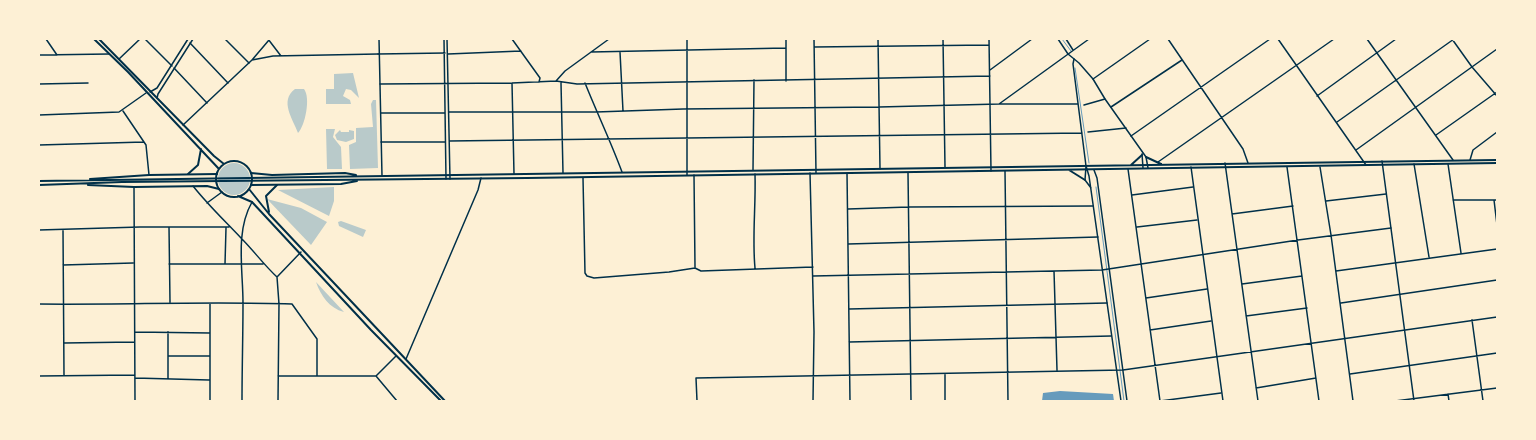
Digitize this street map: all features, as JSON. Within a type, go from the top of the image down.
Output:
[{"type":"main road","points":[[94,39],[128,72],[146,93],[219,169]]},
{"type":"main road","points":[[99,39],[150,92],[214,156],[224,164]]},
{"type":"main road","points":[[188,174],[198,165],[201,149]]},
{"type":"main road","points":[[1131,165],[1142,154]]},
{"type":"main road","points":[[1146,157],[1162,164]]},
{"type":"main road","points":[[39,181],[450,179],[1287,167],[1366,165],[1453,160],[1497,160]]},
{"type":"main road","points":[[238,196],[249,189],[251,184],[251,173],[242,163],[233,161],[224,164],[216,174],[216,182],[219,189],[227,195],[238,196],[252,202],[441,401]]},
{"type":"main road","points":[[39,185],[122,181],[334,176],[753,171],[991,166],[1364,162],[1414,164],[1497,163]]},
{"type":"main road","points":[[1068,170],[1085,180]]},
{"type":"main road","points":[[251,173],[272,175],[349,173],[357,176]]},
{"type":"main road","points":[[81,180],[114,176],[216,174]]},
{"type":"main road","points":[[251,184],[341,184],[359,180]]},
{"type":"main road","points":[[81,184],[134,187],[210,186],[219,189]]},
{"type":"main road","points":[[269,214],[266,196],[277,185]]},
{"type":"main road","points":[[249,189],[269,214],[445,401]]},
{"type":"street","points":[[46,39],[57,55]]},
{"type":"street","points":[[119,59],[140,39]]},
{"type":"street","points":[[146,39],[172,66]]},
{"type":"street","points":[[150,92],[157,88],[188,39]]},
{"type":"street","points":[[158,99],[158,94],[193,39]]},
{"type":"street","points":[[225,39],[249,63]]},
{"type":"street","points":[[379,39],[378,54],[382,176]]},
{"type":"street","points":[[444,39],[446,179]]},
{"type":"street","points":[[447,39],[450,179]]},
{"type":"street","points":[[512,39],[540,78],[539,82]]},
{"type":"street","points":[[556,81],[565,71],[609,39]]},
{"type":"street","points":[[687,39],[687,175]]},
{"type":"street","points":[[878,39],[880,169]]},
{"type":"street","points":[[943,39],[942,77],[945,167]]},
{"type":"street","points":[[989,39],[991,171]]},
{"type":"street","points":[[990,70],[1032,39]]},
{"type":"street","points":[[1058,39],[1068,54],[1093,79],[1142,154],[1146,157],[1148,169]]},
{"type":"street","points":[[1066,39],[1073,50]]},
{"type":"street","points":[[999,104],[1089,39]]},
{"type":"street","points":[[1093,79],[1150,39]]},
{"type":"street","points":[[1168,39],[1245,152],[1248,163]]},
{"type":"street","points":[[1131,136],[1270,39]]},
{"type":"street","points":[[1278,39],[1366,165]]},
{"type":"street","points":[[1158,162],[1334,39]]},
{"type":"street","points":[[1367,39],[1453,160]]},
{"type":"street","points":[[1317,96],[1396,39]]},
{"type":"street","points":[[1337,122],[1453,39],[1472,67],[1496,92],[1497,96]]},
{"type":"street","points":[[183,125],[252,60],[268,40],[281,56]]},
{"type":"street","points":[[786,40],[786,81]]},
{"type":"street","points":[[813,40],[816,173]]},
{"type":"street","points":[[190,43],[228,83]]},
{"type":"street","points":[[814,47],[989,45]]},
{"type":"street","points":[[591,52],[786,48]]},
{"type":"street","points":[[1356,150],[1497,49]]},
{"type":"street","points":[[448,54],[520,51]]},
{"type":"street","points":[[620,52],[623,111]]},
{"type":"street","points":[[252,60],[281,56],[445,53]]},
{"type":"street","points":[[39,55],[109,54]]},
{"type":"street","points":[[1074,59],[1073,64],[1086,166],[1085,180],[1091,188]]},
{"type":"street","points":[[1111,107],[1182,60]]},
{"type":"street","points":[[174,68],[207,103]]},
{"type":"street","points":[[380,84],[512,83],[556,81],[561,83],[585,83],[687,80],[786,81],[879,77],[990,76]]},
{"type":"street","points":[[753,171],[754,80]]},
{"type":"street","points":[[39,84],[88,83]]},
{"type":"street","points":[[512,83],[514,174]]},
{"type":"street","points":[[561,83],[560,112],[563,173]]},
{"type":"street","points":[[585,83],[596,112],[610,140],[622,172]]},
{"type":"street","points":[[1436,135],[1496,92]]},
{"type":"street","points":[[39,115],[122,111],[146,93]]},
{"type":"street","points":[[1084,105],[1105,99]]},
{"type":"street","points":[[449,112],[596,112],[687,109],[1078,104]]},
{"type":"street","points":[[122,111],[144,142],[149,175]]},
{"type":"street","points":[[381,113],[446,113]]},
{"type":"street","points":[[1088,132],[1126,128]]},
{"type":"street","points":[[1470,160],[1473,150],[1497,132]]},
{"type":"street","points":[[449,141],[1082,133]]},
{"type":"street","points":[[39,145],[144,142]]},
{"type":"street","points":[[381,142],[446,142]]},
{"type":"street","points":[[1142,154],[1143,169]]},
{"type":"street","points":[[1225,163],[1258,401]]},
{"type":"street","points":[[1382,163],[1414,400]]},
{"type":"street","points":[[1190,164],[1223,401]]},
{"type":"street","points":[[1414,164],[1429,258]]},
{"type":"street","points":[[1448,164],[1461,253]]},
{"type":"street","points":[[1320,166],[1331,235],[1353,401]]},
{"type":"street","points":[[1287,167],[1298,240],[1318,401]]},
{"type":"street","points":[[1086,169],[1089,176],[1094,206],[1112,336],[1127,401]]},
{"type":"street","points":[[1094,169],[1096,174],[1120,370],[1121,401]]},
{"type":"street","points":[[1128,169],[1160,401],[1221,393]]},
{"type":"street","points":[[1005,171],[1008,401]]},
{"type":"street","points":[[908,172],[911,401]]},
{"type":"street","points":[[810,173],[814,332],[813,401]]},
{"type":"street","points":[[847,173],[850,401]]},
{"type":"street","points":[[755,174],[755,269]]},
{"type":"street","points":[[1089,176],[1096,174]]},
{"type":"street","points":[[694,175],[695,268]]},
{"type":"street","points":[[583,177],[585,273],[587,276],[594,278],[648,274],[695,268],[701,271],[813,267]]},
{"type":"street","points":[[405,360],[469,211],[481,178]]},
{"type":"street","points":[[193,186],[263,264],[277,277],[279,304],[278,401]]},
{"type":"street","points":[[134,187],[135,401]]},
{"type":"street","points":[[1132,195],[1193,187]]},
{"type":"street","points":[[207,203],[222,192]]},
{"type":"street","points":[[1326,201],[1386,194]]},
{"type":"street","points":[[1453,200],[1497,200]]},
{"type":"street","points":[[1494,200],[1497,225]]},
{"type":"street","points":[[242,401],[243,303],[241,238],[245,218],[252,202]]},
{"type":"street","points":[[848,209],[909,207],[1094,206]]},
{"type":"street","points":[[1232,214],[1293,206]]},
{"type":"street","points":[[1137,227],[1197,220]]},
{"type":"street","points":[[169,227],[170,302]]},
{"type":"street","points":[[39,230],[229,227]]},
{"type":"street","points":[[225,264],[226,228]]},
{"type":"street","points":[[812,276],[1103,270],[1331,235],[1391,228]]},
{"type":"street","points":[[62,230],[64,375]]},
{"type":"street","points":[[848,244],[1098,237]]},
{"type":"street","points":[[1336,271],[1497,249]]},
{"type":"street","points":[[277,277],[301,252]]},
{"type":"street","points":[[63,265],[134,263]]},
{"type":"street","points":[[169,264],[263,264]]},
{"type":"street","points":[[1054,271],[1057,370]]},
{"type":"street","points":[[1242,284],[1302,276]]},
{"type":"street","points":[[1340,303],[1497,280]]},
{"type":"street","points":[[1146,298],[1207,289]]},
{"type":"street","points":[[39,304],[134,304],[170,302],[210,304],[292,304],[318,339],[317,376]]},
{"type":"street","points":[[210,304],[210,401]]},
{"type":"street","points":[[849,309],[1107,304]]},
{"type":"street","points":[[1246,316],[1307,308]]},
{"type":"street","points":[[696,401],[696,378],[1120,370],[1497,317]]},
{"type":"street","points":[[1472,320],[1478,355],[1483,401]]},
{"type":"street","points":[[1150,330],[1211,321]]},
{"type":"street","points":[[135,332],[210,333]]},
{"type":"street","points":[[168,332],[168,378]]},
{"type":"street","points":[[849,342],[1112,336]]},
{"type":"street","points":[[64,343],[134,342]]},
{"type":"street","points":[[1350,374],[1497,353]]},
{"type":"street","points":[[278,376],[376,376],[396,355]]},
{"type":"street","points":[[168,356],[210,356]]},
{"type":"street","points":[[944,374],[945,401]]},
{"type":"street","points":[[39,376],[135,375]]},
{"type":"street","points":[[376,376],[398,401]]},
{"type":"street","points":[[135,378],[210,380]]},
{"type":"street","points":[[1256,388],[1316,378]]},
{"type":"street","points":[[1395,401],[1414,400],[1497,388]]},
{"type":"street","points":[[1448,394],[1449,401]]},
{"type":"shaded area","points":[[353,73],[359,98],[351,90],[346,89],[343,96],[350,100],[351,104],[326,104],[326,89],[334,89],[334,74]]},
{"type":"shaded area","points":[[295,89],[304,89],[307,99],[305,118],[298,133],[288,105],[290,94]]},
{"type":"shaded area","points":[[373,100],[376,100],[378,168],[350,169],[349,145],[356,142],[356,128],[373,127],[371,104]]},
{"type":"shaded area","points":[[326,129],[335,129],[333,137],[341,147],[342,169],[327,169]]},
{"type":"shaded area","points":[[340,130],[341,132],[349,132],[349,130],[354,131],[354,139],[346,142],[337,140],[335,135]]},
{"type":"shaded area","points":[[234,163],[240,164],[247,170],[250,179],[249,185],[243,192],[234,195],[228,194],[221,188],[218,179],[219,173],[225,166]]},
{"type":"shaded area","points":[[334,187],[334,201],[329,216],[278,190]]},
{"type":"shaded area","points":[[267,199],[301,208],[327,222],[311,245]]},
{"type":"shaded area","points":[[341,221],[366,230],[363,237],[339,226],[338,222]]},
{"type":"shaded area","points":[[316,282],[344,312],[334,308],[326,301]]},
{"type":"water","points":[[1060,391],[1113,394],[1114,401],[1042,401],[1043,393]]},
{"type":"waterway","points":[[1062,39],[1071,51]]},
{"type":"waterway","points":[[1075,68],[1089,163]]},
{"type":"waterway","points":[[1096,187],[1124,401]]}]
